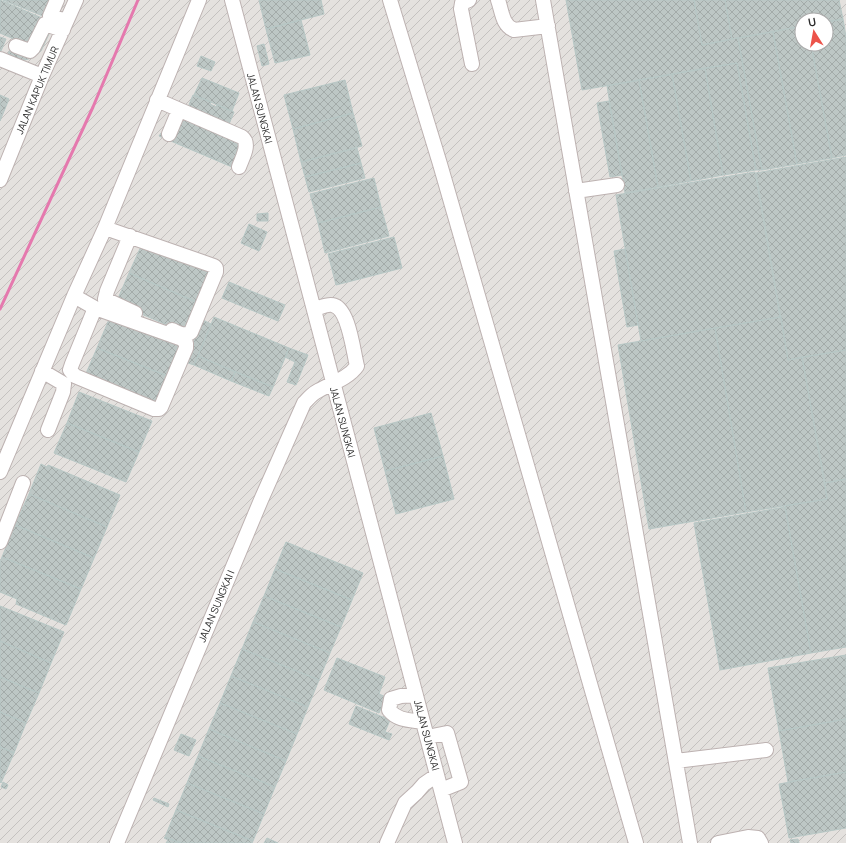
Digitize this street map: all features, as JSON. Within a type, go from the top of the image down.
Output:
[{"type":"street","points":[[57,0],[50,16],[65,26]]},
{"type":"street","name":"JALAN KAPUK TIMUR","points":[[0,180],[3,164],[76,0]]},
{"type":"street","points":[[0,472],[74,296],[105,228],[199,0]]},
{"type":"street","name":"JALAN SUNGKAI","points":[[232,0],[455,843]]},
{"type":"street","points":[[390,0],[440,164],[636,843]]},
{"type":"street","points":[[469,0],[462,3],[461,9],[472,64]]},
{"type":"street","points":[[498,0],[504,21],[510,28],[514,30],[548,26]]},
{"type":"street","points":[[543,0],[690,843]]},
{"type":"street","points":[[16,46],[30,51],[45,24],[65,26]]},
{"type":"street","points":[[0,59],[42,76]]},
{"type":"street","points":[[157,100],[246,140],[247,144],[239,167]]},
{"type":"street","points":[[169,134],[179,110]]},
{"type":"street","points":[[576,191],[617,185]]},
{"type":"street","points":[[105,228],[130,236],[214,266],[216,268],[216,272],[191,332],[188,334],[183,334],[104,299],[130,236]]},
{"type":"street","points":[[74,296],[95,308],[182,339],[186,343],[186,348],[159,409],[154,409],[76,376],[70,370],[95,308]]},
{"type":"street","name":"JALAN SUNGKAI I","points":[[117,843],[255,515],[304,403],[314,393],[353,371],[356,366],[345,317],[340,309],[332,305],[314,309]]},
{"type":"street","points":[[42,371],[64,384],[63,392],[48,430]]},
{"type":"street","points":[[0,542],[4,521],[23,483]]},
{"type":"street","points":[[416,694],[391,699],[389,710],[394,716],[403,720],[423,722]]},
{"type":"street","points":[[427,737],[447,733],[461,782],[441,790]]},
{"type":"street","points":[[676,760],[766,750]]},
{"type":"street","points":[[387,843],[405,804],[424,784],[438,775]]},
{"type":"street","points":[[718,843],[748,837],[758,838],[761,843]]},
{"type":"shaded area","points":[[0,0],[846,0],[846,843],[0,843]]},
{"type":"building","points":[[0,0],[42,18],[30,46],[0,33]]},
{"type":"building","points":[[3,0],[50,0],[43,16]]},
{"type":"building","points":[[259,0],[321,0],[324,14],[266,29]]},
{"type":"building","points":[[566,0],[694,0],[702,45],[738,38],[762,170],[756,170],[737,63],[582,90]]},
{"type":"building","points":[[694,0],[725,0],[732,39],[702,45]]},
{"type":"building","points":[[725,0],[839,0],[843,19],[834,21],[834,12],[794,12],[794,27],[732,39]]},
{"type":"building","points":[[843,19],[846,37],[846,155],[832,158],[812,52],[834,52],[834,21]]},
{"type":"building","points":[[301,20],[310,55],[275,63],[266,29]]},
{"type":"building","points":[[794,28],[794,52],[812,52],[832,158],[797,164],[773,32]]},
{"type":"building","points":[[44,32],[49,34],[41,51],[32,58],[25,60],[18,59],[8,54],[10,50],[20,54]]},
{"type":"building","points":[[773,32],[797,164],[762,170],[738,38]]},
{"type":"building","points":[[0,37],[6,39],[1,51],[0,50]]},
{"type":"building","points":[[264,44],[269,64],[262,66],[257,46]]},
{"type":"building","points":[[201,56],[215,62],[211,71],[197,66]]},
{"type":"building","points":[[737,63],[756,170],[723,175],[705,68]]},
{"type":"building","points":[[705,68],[723,175],[691,181],[672,74]]},
{"type":"building","points":[[672,74],[691,181],[658,187],[639,80]]},
{"type":"building","points":[[202,78],[239,93],[232,111],[194,95]]},
{"type":"building","points":[[345,80],[353,113],[293,129],[284,95]]},
{"type":"building","points":[[639,80],[658,187],[625,193],[607,86]]},
{"type":"building","points":[[0,95],[9,99],[0,121]]},
{"type":"building","points":[[193,95],[211,102],[210,104],[216,107],[217,105],[234,112],[227,129],[186,112]]},
{"type":"building","points":[[609,101],[622,175],[610,177],[597,103]]},
{"type":"building","points":[[353,113],[362,146],[301,162],[293,129]]},
{"type":"building","points":[[183,118],[243,143],[232,167],[159,136],[161,133],[174,139]]},
{"type":"building","points":[[357,148],[361,163],[305,177],[301,162]]},
{"type":"building","points":[[846,157],[846,350],[788,360],[756,173]]},
{"type":"building","points":[[361,163],[365,178],[309,192],[305,177]]},
{"type":"building","points":[[755,172],[780,317],[641,341],[616,195]]},
{"type":"building","points":[[374,178],[381,207],[318,223],[310,194]]},
{"type":"building","points":[[381,207],[389,236],[325,253],[318,223]]},
{"type":"building","points":[[268,213],[268,221],[257,221],[257,214]]},
{"type":"building","points":[[249,224],[267,232],[259,251],[241,243]]},
{"type":"building","points":[[394,237],[402,268],[336,285],[328,254]]},
{"type":"building","points":[[143,242],[214,273],[201,304],[129,273]]},
{"type":"building","points":[[625,249],[638,325],[627,327],[614,251]]},
{"type":"building","points":[[129,273],[201,304],[188,334],[116,303]]},
{"type":"building","points":[[229,282],[285,305],[278,321],[222,298]]},
{"type":"building","points":[[110,317],[183,347],[170,377],[97,348]]},
{"type":"building","points":[[214,317],[289,348],[273,387],[198,356]]},
{"type":"building","points":[[781,317],[788,360],[802,357],[827,499],[746,512],[715,328]]},
{"type":"building","points":[[203,320],[211,324],[194,365],[185,362]]},
{"type":"building","points":[[715,328],[746,512],[649,529],[618,345]]},
{"type":"building","points":[[97,348],[170,377],[157,408],[84,378]]},
{"type":"building","points":[[289,348],[308,355],[296,385],[287,382],[295,362],[285,357]]},
{"type":"building","points":[[846,350],[846,479],[825,483],[802,357]]},
{"type":"building","points":[[198,356],[235,372],[231,381],[194,365]]},
{"type":"building","points":[[235,372],[273,387],[269,396],[231,381]]},
{"type":"building","points":[[79,392],[152,421],[139,452],[67,423]]},
{"type":"building","points":[[431,413],[443,456],[385,471],[374,428]]},
{"type":"building","points":[[67,423],[139,452],[126,482],[54,453]]},
{"type":"building","points":[[443,456],[454,499],[396,514],[385,471]]},
{"type":"building","points":[[41,464],[47,467],[48,465],[120,495],[107,527],[29,494]]},
{"type":"building","points":[[846,479],[846,647],[811,653],[785,506],[827,499],[825,483]]},
{"type":"building","points":[[29,494],[107,527],[94,558],[15,525]]},
{"type":"building","points":[[785,507],[811,653],[720,670],[694,523]]},
{"type":"building","points":[[15,525],[94,558],[81,589],[2,557]]},
{"type":"building","points":[[286,542],[363,573],[352,600],[275,569]]},
{"type":"building","points":[[2,557],[81,589],[66,625],[16,604],[17,599],[0,592],[0,562]]},
{"type":"building","points":[[275,569],[352,600],[341,627],[264,596]]},
{"type":"building","points":[[264,596],[341,627],[330,653],[253,622]]},
{"type":"building","points":[[0,606],[64,632],[51,663],[0,641]]},
{"type":"building","points":[[253,622],[330,653],[319,680],[242,649]]},
{"type":"building","points":[[0,641],[51,663],[39,693],[0,677]]},
{"type":"building","points":[[242,649],[319,680],[308,707],[231,676]]},
{"type":"building","points":[[846,655],[846,719],[779,731],[768,668]]},
{"type":"building","points":[[337,658],[385,677],[379,694],[386,697],[379,713],[324,690]]},
{"type":"building","points":[[231,676],[308,707],[297,734],[220,703]]},
{"type":"building","points":[[0,677],[39,693],[26,723],[0,712]]},
{"type":"building","points":[[220,703],[297,734],[286,761],[209,729]]},
{"type":"building","points":[[356,706],[390,720],[385,732],[392,734],[389,740],[349,724]]},
{"type":"building","points":[[0,712],[26,723],[14,753],[0,747]]},
{"type":"building","points":[[846,719],[846,772],[788,782],[779,731]]},
{"type":"building","points":[[209,729],[286,761],[275,787],[198,756]]},
{"type":"building","points":[[181,734],[196,740],[189,756],[174,750]]},
{"type":"building","points":[[0,747],[14,753],[1,783],[0,782]]},
{"type":"building","points":[[198,756],[275,787],[264,814],[187,783]]},
{"type":"building","points":[[846,772],[846,828],[789,838],[779,784]]},
{"type":"building","points":[[3,782],[8,785],[6,789],[1,787]]},
{"type":"building","points":[[187,783],[264,814],[253,841],[176,810]]},
{"type":"building","points":[[154,798],[169,804],[168,807],[153,800]]},
{"type":"building","points":[[176,810],[253,841],[252,843],[181,843],[165,837]]},
{"type":"building","points":[[165,837],[181,843],[166,843],[168,840],[164,838]]},
{"type":"building","points":[[267,838],[278,843],[264,843]]},
{"type":"building","points":[[798,839],[799,843],[791,843],[790,840]]},
{"type":"waterway","points":[[0,309],[93,107],[138,0]]}]
